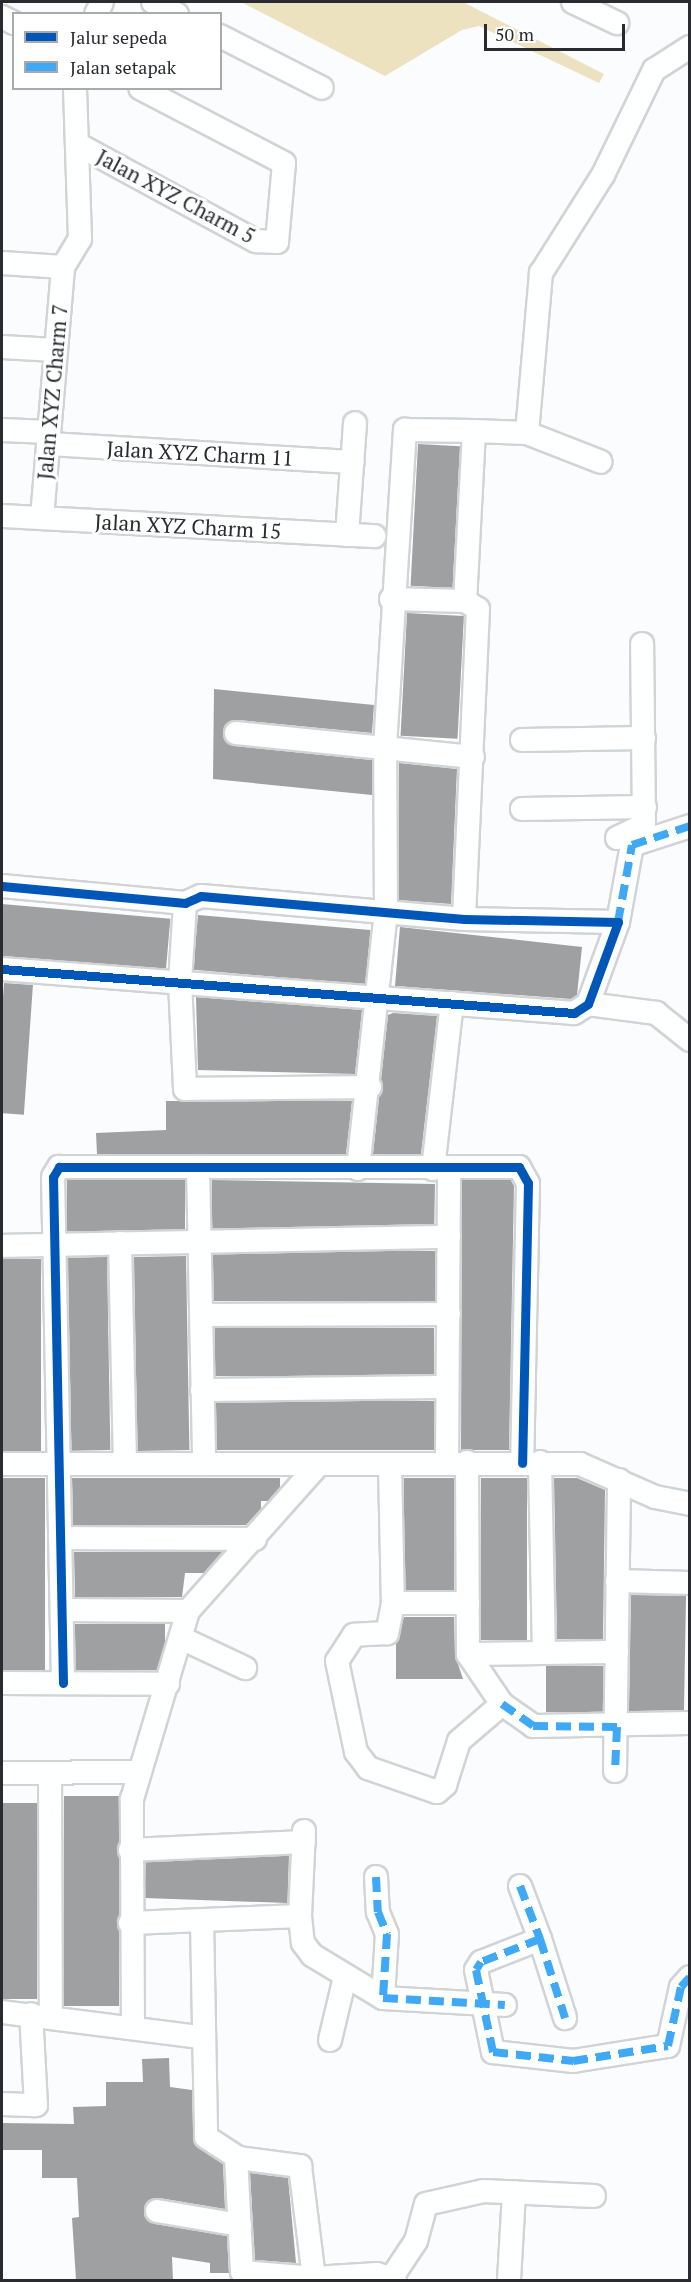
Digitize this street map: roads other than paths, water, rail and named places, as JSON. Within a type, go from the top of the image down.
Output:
[{"type":"street","points":[[153,2],[173,12]]},
{"type":"street","points":[[573,2],[617,23]]},
{"type":"street","points":[[222,37],[322,88]]},
{"type":"street","points":[[527,432],[541,273],[603,175],[654,70],[690,47]]},
{"type":"street","points":[[2,263],[63,267],[80,239],[75,90]]},
{"type":"street","name":"Jalan XYZ Charm 5","points":[[76,144],[256,241],[277,242],[284,164],[144,90]]},
{"type":"street","name":"Jalan XYZ Charm 7","points":[[42,518],[63,267]]},
{"type":"street","points":[[2,347],[55,350]]},
{"type":"street","points":[[347,535],[355,423]]},
{"type":"street","points":[[358,1169],[370,1087],[386,912],[385,747],[391,599],[402,435],[413,428],[527,432],[601,462]]},
{"type":"street","name":"Jalan XYZ Charm 11","points":[[2,430],[49,438],[352,462]]},
{"type":"street","points":[[465,601],[474,431]]},
{"type":"street","name":"Jalan XYZ Charm 15","points":[[2,516],[374,536]]},
{"type":"street","points":[[391,599],[465,601],[477,609],[479,619],[464,919]]},
{"type":"street","points":[[616,838],[644,825],[642,644]]},
{"type":"street","points":[[236,733],[473,757]]},
{"type":"street","points":[[522,740],[644,738]]},
{"type":"street","points":[[522,809],[645,807]]},
{"type":"street","points":[[616,808],[621,892]]},
{"type":"street","points":[[2,969],[574,1013],[588,1004],[618,922],[621,892],[632,845],[690,826]]},
{"type":"street","points":[[2,886],[185,903],[201,896],[464,919],[618,922]]},
{"type":"street","points":[[185,903],[180,982],[187,1090],[370,1087]]},
{"type":"street","points":[[452,1003],[441,1170],[449,1237],[447,1387],[457,1462],[468,1603],[468,1654],[502,1704],[533,1726],[617,1727],[690,1723]]},
{"type":"street","points":[[588,1004],[656,1013],[690,1040]]},
{"type":"street","points":[[63,1683],[56,1461],[57,1245],[53,1178],[59,1167],[441,1170],[519,1167],[527,1176],[531,1462],[544,1652]]},
{"type":"street","points":[[198,1167],[202,1242],[204,1464]]},
{"type":"street","points":[[2,1246],[449,1237]]},
{"type":"street","points":[[120,1243],[125,1463]]},
{"type":"street","points":[[202,1315],[449,1314]]},
{"type":"street","points":[[202,1390],[447,1387]]},
{"type":"street","points":[[2,1464],[56,1461],[317,1466],[457,1462],[580,1464],[655,1497],[690,1504]]},
{"type":"street","points":[[390,1465],[393,1604],[387,1633],[354,1635],[337,1662],[356,1752],[368,1768],[436,1792],[445,1785],[459,1741],[502,1704]]},
{"type":"street","points":[[133,2027],[130,1850],[138,1772],[168,1684],[188,1611],[255,1539],[317,1466]]},
{"type":"street","points":[[615,1771],[619,1480]]},
{"type":"street","points":[[60,1538],[255,1539]]},
{"type":"street","points":[[616,1581],[690,1583]]},
{"type":"street","points":[[393,1604],[468,1603]]},
{"type":"street","points":[[62,1610],[188,1611]]},
{"type":"street","points":[[181,1638],[244,1668]]},
{"type":"street","points":[[468,1654],[617,1652]]},
{"type":"street","points":[[2,1683],[168,1684]]},
{"type":"street","points":[[2,1773],[138,1772]]},
{"type":"street","points":[[2,2104],[36,2105],[50,1773]]},
{"type":"street","points":[[130,1850],[304,1837],[300,1916],[306,1949],[345,1977],[383,1998],[505,2005]]},
{"type":"street","points":[[376,1877],[387,1934],[383,1998]]},
{"type":"street","points":[[520,1886],[540,1939],[565,2018]]},
{"type":"street","points":[[130,1923],[300,1916]]},
{"type":"street","points":[[202,1920],[201,2037],[206,2137],[236,2157],[300,2166],[314,2278]]},
{"type":"street","points":[[540,1939],[478,1964],[475,1983],[482,2004],[490,2047],[497,2054],[573,2061],[649,2051],[670,2043],[681,1987],[690,1977]]},
{"type":"street","points":[[330,2040],[345,1977]]},
{"type":"street","points":[[2,2012],[41,2015],[201,2037]]},
{"type":"street","points":[[236,2157],[244,2277],[393,2279],[416,2241],[426,2204],[483,2191],[594,2196]]},
{"type":"street","points":[[509,2280],[514,2193]]},
{"type":"street","points":[[158,2211],[240,2225]]}]
